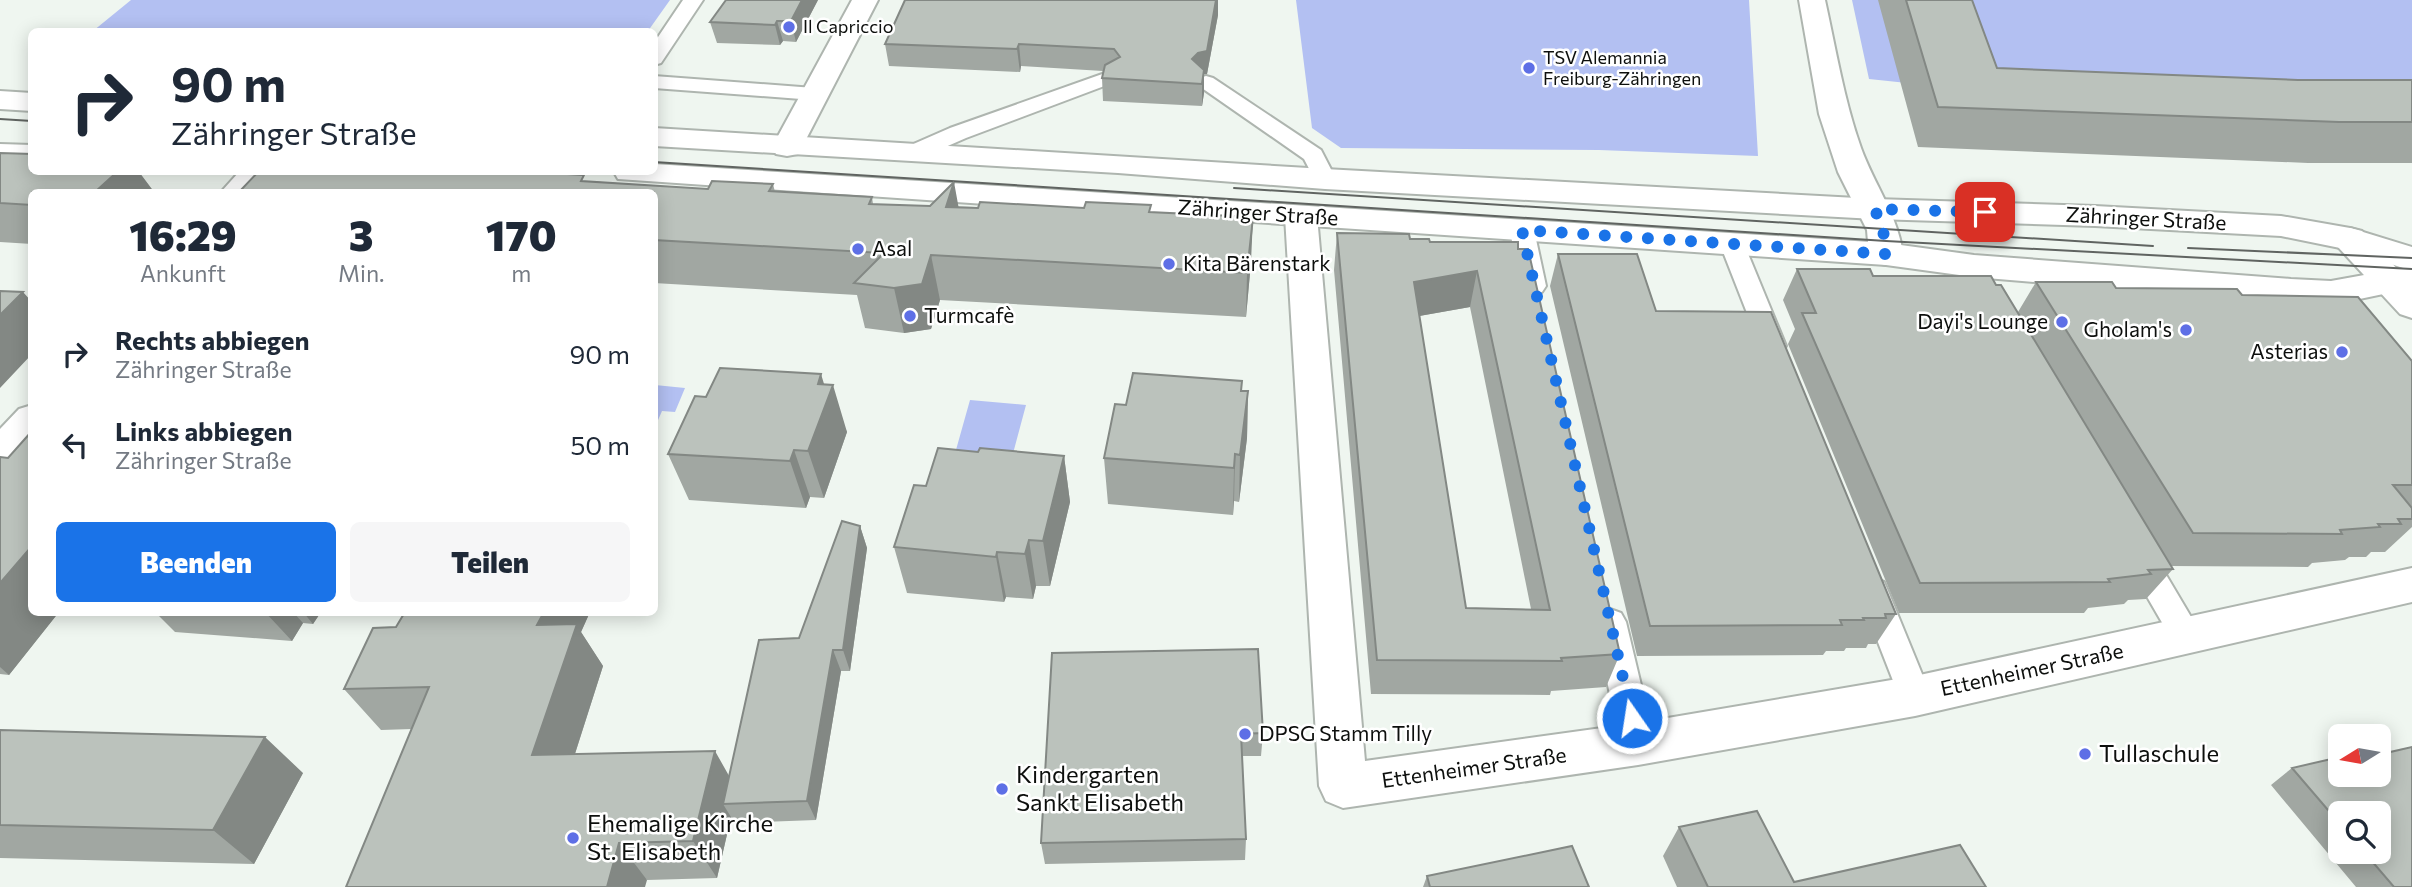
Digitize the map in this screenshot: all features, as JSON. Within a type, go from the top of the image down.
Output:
[{"type":"main road","points":[[787,147],[864,0]]},
{"type":"main road","points":[[1812,0],[1834,114],[1854,172],[1875,209],[1886,241],[1886,254]]},
{"type":"main road","points":[[0,100],[28,102]]},
{"type":"main road","name":"Zähringer Straße","points":[[658,137],[1325,179],[1875,209],[2095,216],[2281,226],[2350,239],[2407,281]]},
{"type":"main road","points":[[0,153],[28,154]]},
{"type":"main road","name":"Zähringer Straße","points":[[658,174],[1886,254],[1979,277],[2331,293],[2407,281]]},
{"type":"main road","points":[[240,189],[253,175]]},
{"type":"main road","name":"Ettenheimer Straße","points":[[1301,216],[1343,786],[1638,744],[1915,696],[2412,585]]},
{"type":"main road","points":[[0,454],[28,423]]},
{"type":"lane","points":[[658,53],[692,0]]},
{"type":"lane","points":[[909,154],[958,133],[1108,78]]},
{"type":"lane","points":[[658,82],[814,94]]},
{"type":"lane","points":[[1206,82],[1313,156],[1325,179]]},
{"type":"lane","points":[[1522,230],[1538,309]]},
{"type":"lane","points":[[1732,244],[1784,373]]},
{"type":"lane","points":[[2123,528],[2186,636]]},
{"type":"lane","points":[[1863,566],[1915,696]]},
{"type":"lane","points":[[1604,594],[1638,744]]},
{"type":"shaded area","points":[[131,0],[670,0],[650,28],[97,28]]},
{"type":"shaded area","name":"TSV Alemannia Freiburg-Zähringen","points":[[1296,0],[1749,0],[1758,156],[1599,150],[1341,148],[1312,128]]},
{"type":"shaded area","points":[[1852,0],[2412,0],[2412,121],[1983,91],[1869,79]]},
{"type":"shaded area","points":[[658,385],[685,388],[675,412],[662,411],[658,420]]},
{"type":"shaded area","points":[[970,400],[1026,405],[1011,461],[954,457]]},
{"type":"building","points":[[726,0],[802,0],[791,21],[777,21],[775,25],[710,22]]},
{"type":"building","points":[[905,0],[1216,0],[1207,51],[1198,53],[1192,59],[1204,70],[1202,84],[1102,78],[1105,65],[1120,57],[1114,49],[1019,44],[1017,49],[885,44]]},
{"type":"building","points":[[1906,0],[1972,0],[1997,68],[2298,80],[2412,80],[2412,122],[2339,122],[1938,107]]},
{"type":"building","points":[[0,153],[28,154],[28,175],[114,175],[98,189],[28,189],[28,205],[0,203]]},
{"type":"building","points":[[255,175],[584,175],[581,181],[708,189],[712,181],[773,184],[769,191],[872,197],[869,204],[930,206],[954,182],[946,207],[978,208],[980,202],[1084,208],[1086,202],[1151,205],[1149,212],[1253,217],[1247,273],[931,255],[922,284],[894,288],[854,283],[884,253],[658,240],[658,189],[242,189]]},
{"type":"building","points":[[1337,233],[1409,234],[1410,239],[1429,239],[1430,242],[1518,242],[1518,249],[1528,249],[1620,654],[1561,658],[1562,661],[1377,660]],"holes":[[[1477,271],[1550,610],[1466,608],[1414,282]]]},
{"type":"building","points":[[1558,254],[1637,254],[1656,311],[1771,312],[1896,614],[1885,614],[1886,618],[1840,620],[1842,625],[1650,626]]},
{"type":"building","points":[[1797,269],[1870,269],[1873,276],[1991,276],[1996,285],[2001,285],[2173,569],[2148,570],[2151,574],[2108,579],[2110,582],[1920,583],[1802,313],[1816,313]]},
{"type":"building","points":[[2036,282],[2112,282],[2116,288],[2237,289],[2242,295],[2358,297],[2412,361],[2412,485],[2393,485],[2412,508],[2412,519],[2398,519],[2401,524],[2378,524],[2380,527],[2340,530],[2342,534],[2193,533]]},
{"type":"building","points":[[0,291],[23,292],[0,315]]},
{"type":"building","points":[[720,368],[821,374],[818,384],[833,385],[808,451],[794,450],[790,461],[668,454],[695,396],[706,397]]},
{"type":"building","points":[[1133,373],[1242,381],[1241,391],[1248,391],[1240,455],[1235,454],[1234,468],[1104,458],[1115,404],[1126,405]]},
{"type":"building","points":[[28,436],[28,551],[0,583],[0,457],[8,458]]},
{"type":"building","points":[[938,448],[978,452],[980,448],[1064,456],[1043,541],[1029,540],[1025,554],[997,552],[996,557],[894,547],[914,485],[926,486]]},
{"type":"building","points":[[842,521],[860,526],[843,650],[833,650],[807,801],[723,804],[759,640],[799,638]]},
{"type":"building","points":[[403,616],[542,616],[537,625],[577,624],[532,755],[715,751],[693,841],[619,843],[607,887],[346,887],[429,687],[344,689],[373,628],[396,627]]},
{"type":"building","points":[[1258,649],[1263,733],[1241,734],[1246,839],[1041,843],[1052,653]]},
{"type":"building","points":[[0,730],[265,737],[213,830],[0,825]]},
{"type":"building","points":[[2412,747],[2412,887],[2394,887],[2374,864],[2391,864],[2391,801],[2328,801],[2328,810],[2292,768],[2328,760],[2328,788],[2390,788],[2391,752]]},
{"type":"building","points":[[1757,811],[1794,882],[1960,845],[1986,887],[1708,887],[1679,827]]},
{"type":"building","points":[[1572,846],[1589,887],[1430,887],[1427,876]]},
{"type":"tram line","points":[[0,119],[28,121]]},
{"type":"tram line","points":[[658,162],[1886,241],[2412,269]]},
{"type":"tram line","points":[[1234,188],[2153,246]]},
{"type":"tram line","points":[[2188,248],[2412,258]]},
{"type":"place","name":"Il Capriccio","points":[[789,27]]},
{"type":"place","name":"TSV Alemannia Freiburg-Zähringen","points":[[1529,68]]},
{"type":"place","name":"Asal","points":[[858,249]]},
{"type":"place","name":"Kita Bärenstark","points":[[1169,264]]},
{"type":"place","name":"Turmcafè","points":[[910,316]]},
{"type":"place","name":"Dayi's Lounge","points":[[2062,322]]},
{"type":"place","name":"Gholam's","points":[[2186,330]]},
{"type":"place","name":"Asterias","points":[[2342,352]]},
{"type":"place","name":"DPSG Stamm Tilly","points":[[1245,734]]},
{"type":"place","name":"Tullaschule","points":[[2085,754]]},
{"type":"place","name":"Kindergarten Sankt Elisabeth","points":[[1002,789]]},
{"type":"place","name":"Ehemalige Kirche St. Elisabeth","points":[[573,838]]},
{"type":"route","points":[[1632,718],[1522,230],[1886,254],[1886,241],[1875,209],[1985,212]]}]
